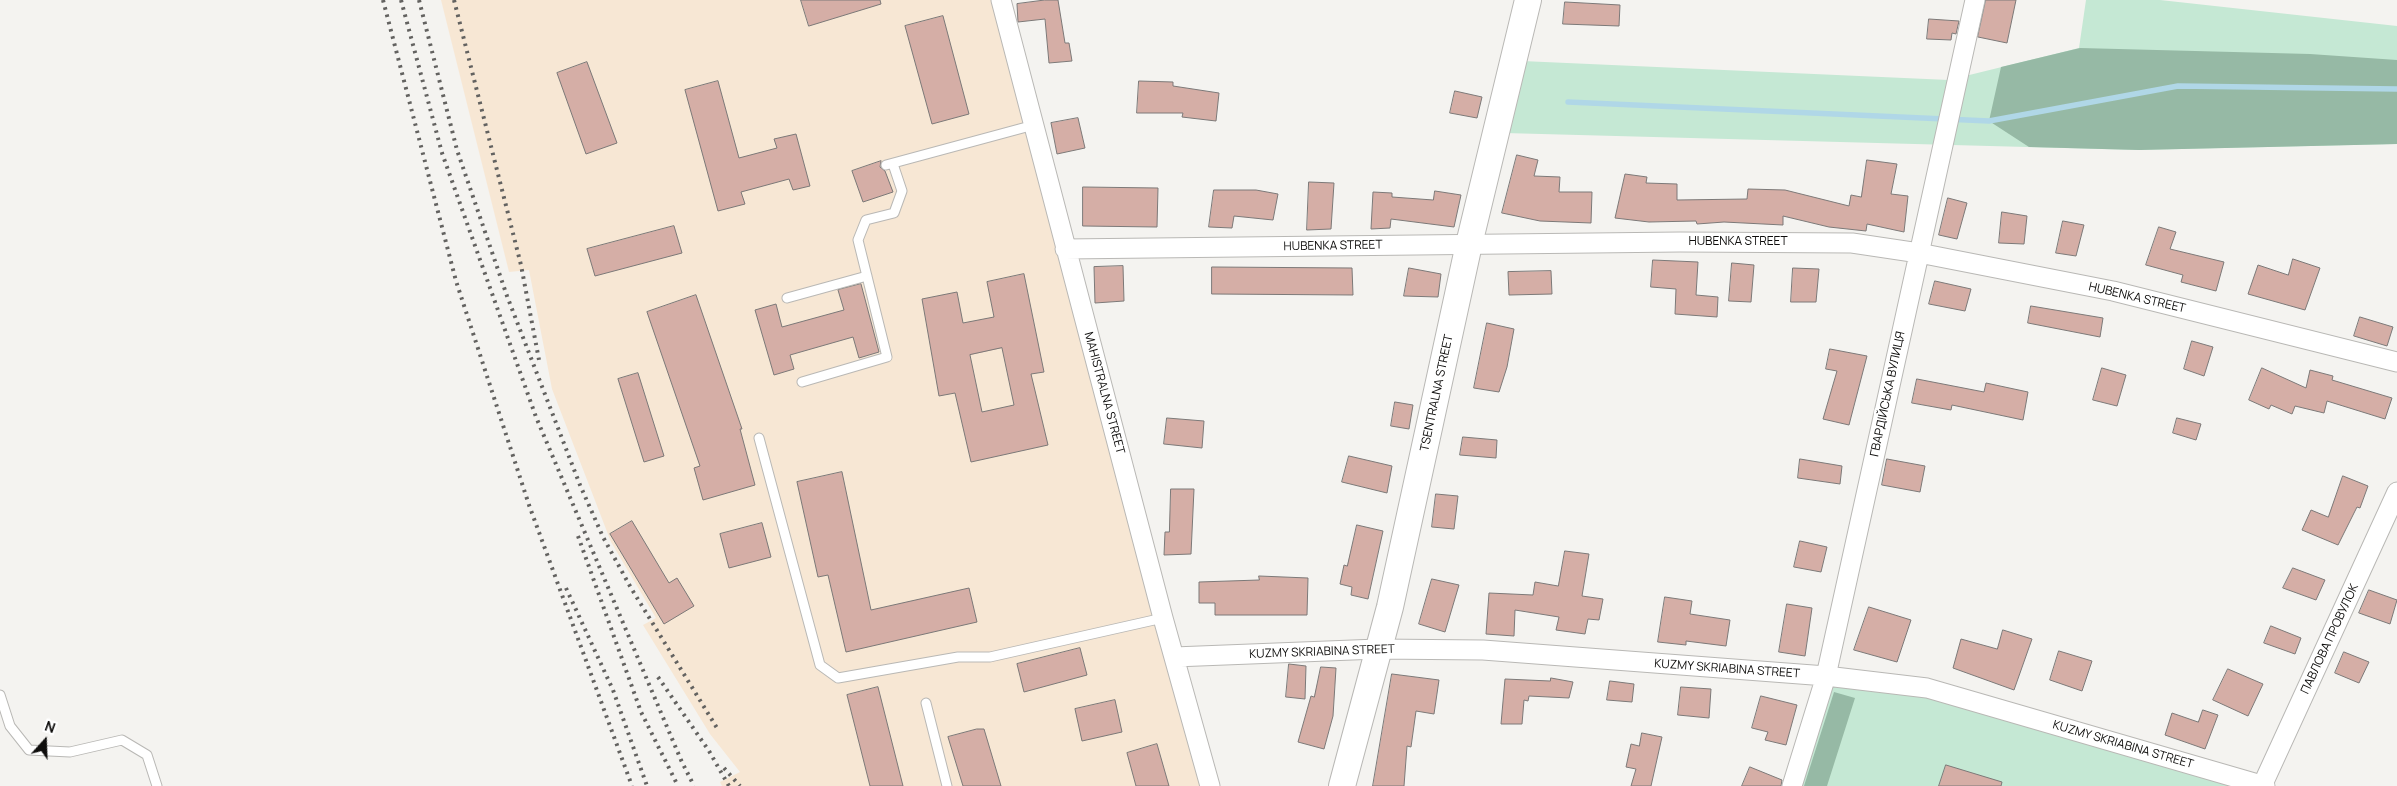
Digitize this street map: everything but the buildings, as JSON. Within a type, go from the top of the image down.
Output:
[{"type":"main road","name":"TSENTRALNA STREET","points":[[1342,786],[1390,607],[1469,244],[1528,0]]},
{"type":"street","name":"MAHISTRALNA STREET","points":[[1001,0],[1163,618],[1210,786]]},
{"type":"street","name":"ГВАРДІЙСЬКА ВУЛИЦЯ","points":[[1792,786],[1826,676],[1975,0]]},
{"type":"street","name":"HUBENKA STREET","points":[[1065,248],[1852,243],[1919,253],[2113,291],[2397,362]]},
{"type":"street","name":"ПАВЛОВА ПРОВУЛОК","points":[[2263,786],[2397,492]]},
{"type":"street","name":"KUZMY SKRIABINA STREET","points":[[1174,657],[1378,649],[1483,650],[1826,676],[1927,688],[2263,786]]},
{"type":"lane","points":[[802,382],[887,357],[858,240],[866,220],[894,213],[902,191],[890,165],[1034,125]]},
{"type":"lane","points":[[787,298],[867,276]]},
{"type":"lane","points":[[759,438],[820,665],[838,678],[958,656],[990,657],[1163,618]]},
{"type":"lane","points":[[0,695],[10,726],[29,750],[70,752],[122,740],[147,755],[157,786]]},
{"type":"lane","points":[[926,703],[947,786]]},
{"type":"shaded area","points":[[441,0],[1001,0],[1210,786],[722,786],[720,782],[740,772],[710,734],[643,625],[656,618],[611,542],[552,389],[529,270],[509,272]]},
{"type":"green space","points":[[2086,0],[2160,0],[2397,26],[2397,144],[2139,150],[1504,133],[1522,61],[1949,80],[2079,48]]},
{"type":"green space","points":[[2080,48],[2310,54],[2397,60],[2397,144],[2139,150],[2029,147],[1989,121],[2001,67]]},
{"type":"green space","points":[[1826,676],[1927,688],[2262,786],[1792,786]]},
{"type":"green space","points":[[1834,692],[1855,698],[1827,786],[1804,786]]},
{"type":"waterway","points":[[1568,102],[1989,121],[2178,86],[2397,89]]},
{"type":"railway","points":[[383,0],[456,281],[529,505],[632,786]]},
{"type":"railway","points":[[401,0],[442,153],[536,417],[681,760],[694,786]]},
{"type":"railway","points":[[419,0],[457,150],[507,296],[580,485],[603,537],[631,588],[717,728]]},
{"type":"railway","points":[[454,0],[521,265],[539,360]]},
{"type":"railway","points":[[578,536],[641,712],[678,786]]},
{"type":"railway","points":[[566,588],[613,690],[647,786]]},
{"type":"railway","points":[[658,677],[709,751],[729,786]]},
{"type":"railway","points":[[724,768],[740,786]]}]
